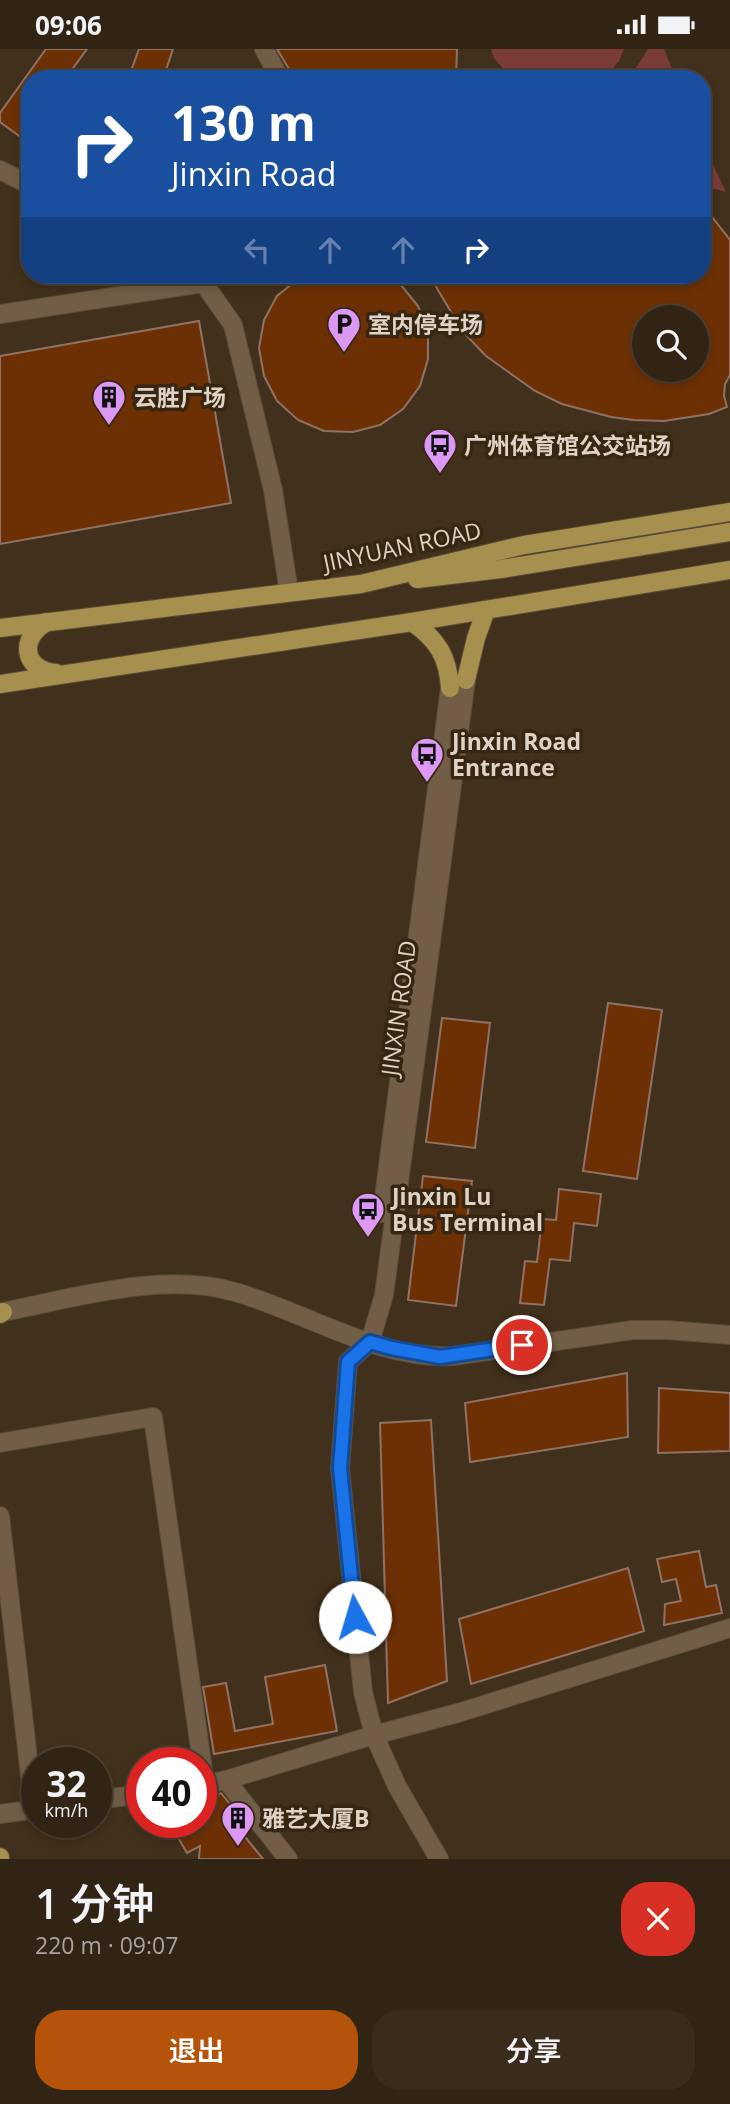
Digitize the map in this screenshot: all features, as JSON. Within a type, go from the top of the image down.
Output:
[{"type":"main road","name":"JINYUAN ROAD","points":[[0,628],[361,584],[524,545],[730,512]]},
{"type":"main road","points":[[361,584],[501,569],[730,532]]},
{"type":"main road","points":[[0,684],[412,622],[730,570]]},
{"type":"main road","points":[[458,684],[486,610]]},
{"type":"main road","points":[[50,621],[34,629],[28,653],[36,667],[46,672],[64,674]]},
{"type":"main road","points":[[412,622],[429,634],[443,652],[449,670],[458,684]]},
{"type":"street","points":[[264,49],[275,70]]},
{"type":"street","points":[[0,170],[21,180]]},
{"type":"street","points":[[0,314],[171,284]]},
{"type":"street","points":[[204,284],[233,325],[273,490],[289,592]]},
{"type":"street","name":"JINXIN ROAD","points":[[370,1342],[384,1187],[458,684]]},
{"type":"street","points":[[1,1313],[106,1292],[155,1286],[202,1285],[235,1292],[370,1342],[440,1357],[633,1330],[730,1335]]},
{"type":"street","points":[[370,1342],[348,1362],[340,1468],[363,1692],[374,1735],[397,1786],[439,1859]]},
{"type":"street","points":[[0,1443],[153,1417],[198,1747]]},
{"type":"street","points":[[0,1516],[28,1747]]},
{"type":"street","points":[[217,1782],[458,1713],[730,1627]]},
{"type":"street","points":[[226,1780],[288,1859]]},
{"type":"street","points":[[0,1814],[21,1812]]},
{"type":"shaded area","points":[[491,49],[624,49],[611,70],[504,70],[494,58]]},
{"type":"shaded area","points":[[648,49],[664,49],[672,70],[635,70]]},
{"type":"shaded area","points":[[711,161],[726,192],[711,190]]},
{"type":"building","points":[[46,49],[87,49],[72,70],[31,70]]},
{"type":"building","points":[[139,49],[173,49],[166,70],[131,70]]},
{"type":"building","points":[[277,49],[457,49],[456,70],[290,70]]},
{"type":"building","points":[[21,84],[21,137],[0,122],[0,113]]},
{"type":"building","points":[[711,216],[730,240],[730,375],[725,384],[724,396],[727,407],[709,414],[664,421],[611,417],[562,404],[535,391],[486,356],[463,332],[434,284],[711,284]]},
{"type":"building","name":"室内停车场","points":[[292,284],[401,285],[418,306],[428,332],[428,359],[420,386],[403,409],[380,425],[353,432],[324,431],[298,420],[277,401],[264,376],[259,348],[264,320],[277,296]]},
{"type":"building","name":"云胜广场","points":[[199,321],[231,503],[0,544],[0,356]]},
{"type":"building","points":[[608,1003],[662,1010],[637,1179],[583,1171]]},
{"type":"building","points":[[442,1018],[490,1023],[475,1148],[426,1142]]},
{"type":"building","points":[[423,1176],[472,1181],[456,1306],[408,1300]]},
{"type":"building","points":[[559,1189],[601,1194],[597,1226],[574,1223],[570,1261],[550,1259],[544,1305],[520,1303],[525,1261],[537,1262],[542,1219],[556,1220]]},
{"type":"building","points":[[627,1373],[628,1437],[470,1462],[465,1403]]},
{"type":"building","points":[[659,1388],[730,1393],[730,1451],[658,1453]]},
{"type":"building","points":[[431,1420],[447,1681],[388,1703],[380,1423]]},
{"type":"building","points":[[699,1551],[706,1587],[716,1585],[722,1613],[664,1625],[665,1604],[681,1601],[676,1579],[662,1582],[657,1559]]},
{"type":"building","points":[[628,1568],[644,1631],[471,1684],[459,1619]]},
{"type":"building","points":[[325,1665],[337,1731],[217,1753],[217,1747],[213,1747],[203,1687],[226,1683],[235,1731],[273,1724],[265,1677]]},
{"type":"building","points":[[221,1793],[245,1823],[237,1827],[263,1859],[199,1859],[200,1846],[187,1853],[178,1838],[217,1838],[217,1795]]},
{"type":"place","name":"室内停车场","points":[[344,354]]},
{"type":"place","name":"云胜广场","points":[[109,427]]},
{"type":"place","name":"广州体育馆公交站场","points":[[440,475]]},
{"type":"place","name":"Jinxin Road Entrance","points":[[427,784]]},
{"type":"place","name":"Jinxin Lu Bus Terminal","points":[[368,1239]]},
{"type":"place","name":"雅艺大厦B","points":[[238,1848]]},
{"type":"route","points":[[355,1617],[340,1468],[348,1362],[370,1342],[440,1357],[522,1345]]}]
